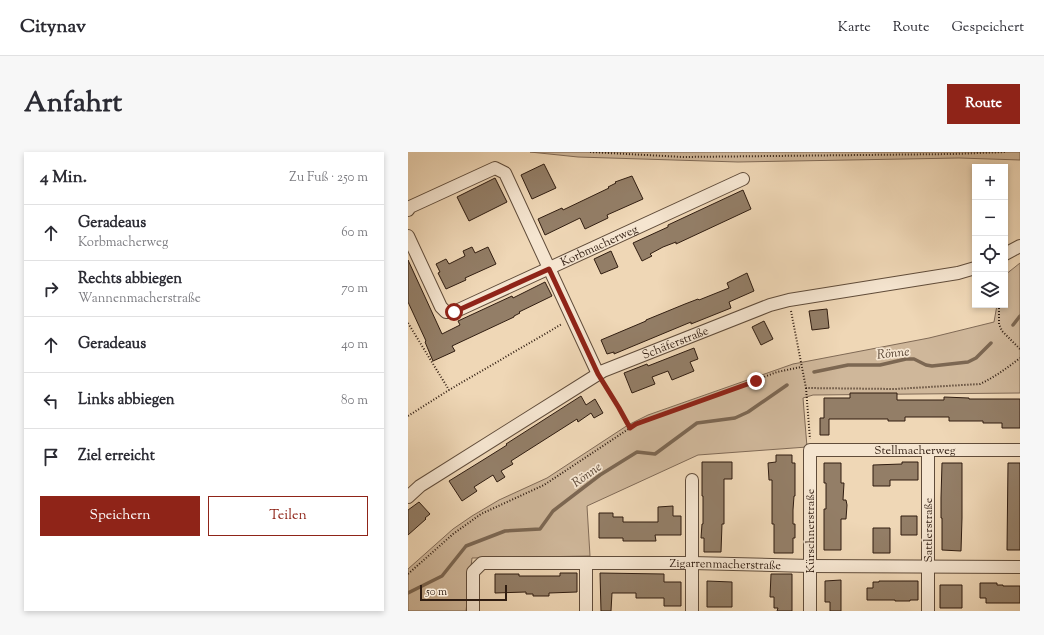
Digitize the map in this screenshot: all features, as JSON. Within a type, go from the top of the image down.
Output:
[{"type":"street","points":[[408,210],[410,207],[495,168],[505,173],[598,374]]},
{"type":"street","name":"Korbmacherweg","points":[[408,236],[441,307],[446,312],[454,312],[743,179]]},
{"type":"street","points":[[1008,252],[1020,246]]},
{"type":"street","name":"Schäferstraße","points":[[408,497],[420,486],[603,371],[770,305],[789,300],[958,273],[972,269]]},
{"type":"street","name":"Stellmacherweg","points":[[810,450],[1020,450]]},
{"type":"street","name":"Kürschnerstraße","points":[[810,450],[810,611]]},
{"type":"street","name":"Sattlerstraße","points":[[928,450],[928,611]]},
{"type":"street","points":[[692,480],[692,611]]},
{"type":"street","name":"Zigarrenmacherstraße","points":[[473,611],[474,572],[482,563],[692,563],[810,566],[1020,567]]},
{"type":"street","points":[[586,563],[586,611]]},
{"type":"path","points":[[590,152],[683,157],[1006,152]]},
{"type":"path","points":[[789,300],[806,388],[810,450]]},
{"type":"path","points":[[999,308],[999,324],[1002,331],[1020,350]]},
{"type":"path","points":[[408,416],[449,390],[572,318]]},
{"type":"path","points":[[408,323],[449,390]]},
{"type":"path","points":[[806,388],[895,389],[980,384],[991,379],[1020,358]]},
{"type":"path","points":[[408,574],[452,534],[481,514],[544,485],[636,424],[777,372],[801,367]]},
{"type":"path","points":[[598,374],[630,428]]},
{"type":"shaded area","points":[[530,152],[1020,152],[1020,160],[959,158],[738,162],[578,157]]},
{"type":"shaded area","points":[[1020,263],[1020,393],[813,395],[803,398],[807,447],[698,455],[587,506],[590,556],[472,558],[466,611],[408,611],[408,569],[453,529],[499,500],[547,478],[628,425],[648,415],[793,364],[929,338],[994,322],[996,308],[1008,308],[1008,273]]},
{"type":"building","points":[[544,164],[556,188],[532,199],[521,175]]},
{"type":"building","points":[[632,176],[643,199],[607,215],[608,218],[585,229],[580,218],[545,235],[538,219],[562,208],[563,210],[609,188],[608,187],[616,183],[615,182]]},
{"type":"building","points":[[495,178],[507,202],[469,221],[457,197]]},
{"type":"building","points":[[743,190],[751,209],[676,244],[676,242],[663,247],[650,254],[652,256],[642,261],[633,243]]},
{"type":"building","points":[[472,247],[475,253],[488,247],[496,264],[465,278],[466,280],[446,289],[438,273],[440,272],[436,264],[446,259],[449,264],[465,256],[463,251]]},
{"type":"building","points":[[611,251],[618,267],[601,274],[594,259]]},
{"type":"building","points":[[408,260],[442,334],[460,325],[458,321],[512,296],[513,298],[545,282],[552,296],[519,312],[520,313],[514,317],[452,346],[455,351],[433,361],[425,342],[426,341],[408,302]]},
{"type":"building","points":[[747,273],[754,291],[729,302],[731,308],[691,324],[691,322],[614,354],[614,352],[607,354],[601,340],[685,304],[729,288],[727,283]]},
{"type":"building","points":[[827,309],[829,328],[812,330],[809,311]]},
{"type":"building","points":[[764,321],[773,339],[761,345],[752,327]]},
{"type":"building","points":[[694,348],[698,359],[690,362],[694,371],[672,380],[668,371],[652,377],[655,384],[632,393],[624,373],[647,364],[648,366]]},
{"type":"building","points":[[850,393],[897,393],[897,400],[944,400],[944,397],[969,399],[1020,399],[1020,428],[1002,428],[1002,423],[983,423],[983,421],[949,421],[949,417],[905,417],[905,421],[888,421],[888,419],[829,419],[829,435],[820,435],[820,418],[824,418],[824,398],[850,398]]},
{"type":"building","points":[[581,396],[586,405],[595,399],[603,413],[594,418],[591,413],[578,422],[577,419],[511,461],[513,464],[501,471],[505,477],[497,482],[493,475],[474,487],[477,491],[462,501],[449,481]]},
{"type":"building","points":[[776,455],[792,455],[792,463],[795,463],[793,524],[795,524],[795,538],[793,538],[793,553],[774,553],[774,524],[772,524],[772,480],[769,480],[768,463],[776,462]]},
{"type":"building","points":[[702,462],[732,462],[732,479],[724,479],[724,524],[722,524],[721,552],[704,552],[704,538],[701,538],[703,524]]},
{"type":"building","points":[[902,462],[918,462],[918,480],[890,480],[890,486],[873,486],[873,465],[902,464]]},
{"type":"building","points":[[824,463],[841,463],[841,483],[844,483],[843,500],[846,500],[847,505],[846,519],[841,519],[841,550],[824,550],[824,509],[826,509],[826,483],[824,483]]},
{"type":"building","points":[[942,463],[962,463],[961,551],[942,550]]},
{"type":"building","points":[[1008,463],[1020,463],[1020,550],[1007,550]]},
{"type":"building","points":[[419,502],[430,514],[408,535],[408,510]]},
{"type":"building","points":[[673,506],[673,516],[681,516],[681,535],[655,535],[656,541],[623,541],[623,538],[599,538],[599,513],[613,513],[613,517],[623,517],[623,522],[658,522],[658,507]]},
{"type":"building","points":[[901,516],[917,516],[917,535],[901,535]]},
{"type":"building","points":[[873,528],[890,528],[890,553],[873,553]]},
{"type":"building","points":[[560,573],[577,573],[577,592],[549,593],[549,596],[533,596],[533,594],[526,594],[526,592],[495,593],[495,574],[519,574],[519,576],[560,576]]},
{"type":"building","points":[[600,573],[664,574],[664,582],[681,582],[681,606],[664,606],[664,598],[636,598],[636,593],[612,593],[611,611],[601,611]]},
{"type":"building","points":[[771,574],[792,574],[792,611],[777,611],[778,608],[774,608],[774,597],[770,597]]},
{"type":"building","points":[[841,580],[841,611],[830,611],[830,602],[825,602],[825,581]]},
{"type":"building","points":[[707,581],[732,582],[732,607],[707,607]]},
{"type":"building","points":[[918,581],[918,600],[867,600],[867,588],[873,588],[873,582]]},
{"type":"building","points":[[980,583],[997,583],[997,585],[1003,586],[1020,586],[1020,603],[986,603],[986,598],[980,598]]},
{"type":"building","points":[[940,585],[962,585],[962,608],[940,608]]},
{"type":"waterway","name":"Rönne","points":[[1013,325],[1020,316]]},
{"type":"waterway","name":"Rönne","points":[[814,372],[848,365],[880,365],[906,359],[914,359],[926,365],[932,366],[968,362],[976,358],[991,343]]},
{"type":"waterway","name":"Rönne","points":[[408,593],[442,576],[466,546],[505,531],[540,529],[553,511],[600,475],[637,452],[655,454],[697,423],[735,418],[748,412],[787,385]]},
{"type":"route","points":[[454,312],[549,269],[598,374],[630,428],[636,424],[756,381]]}]
